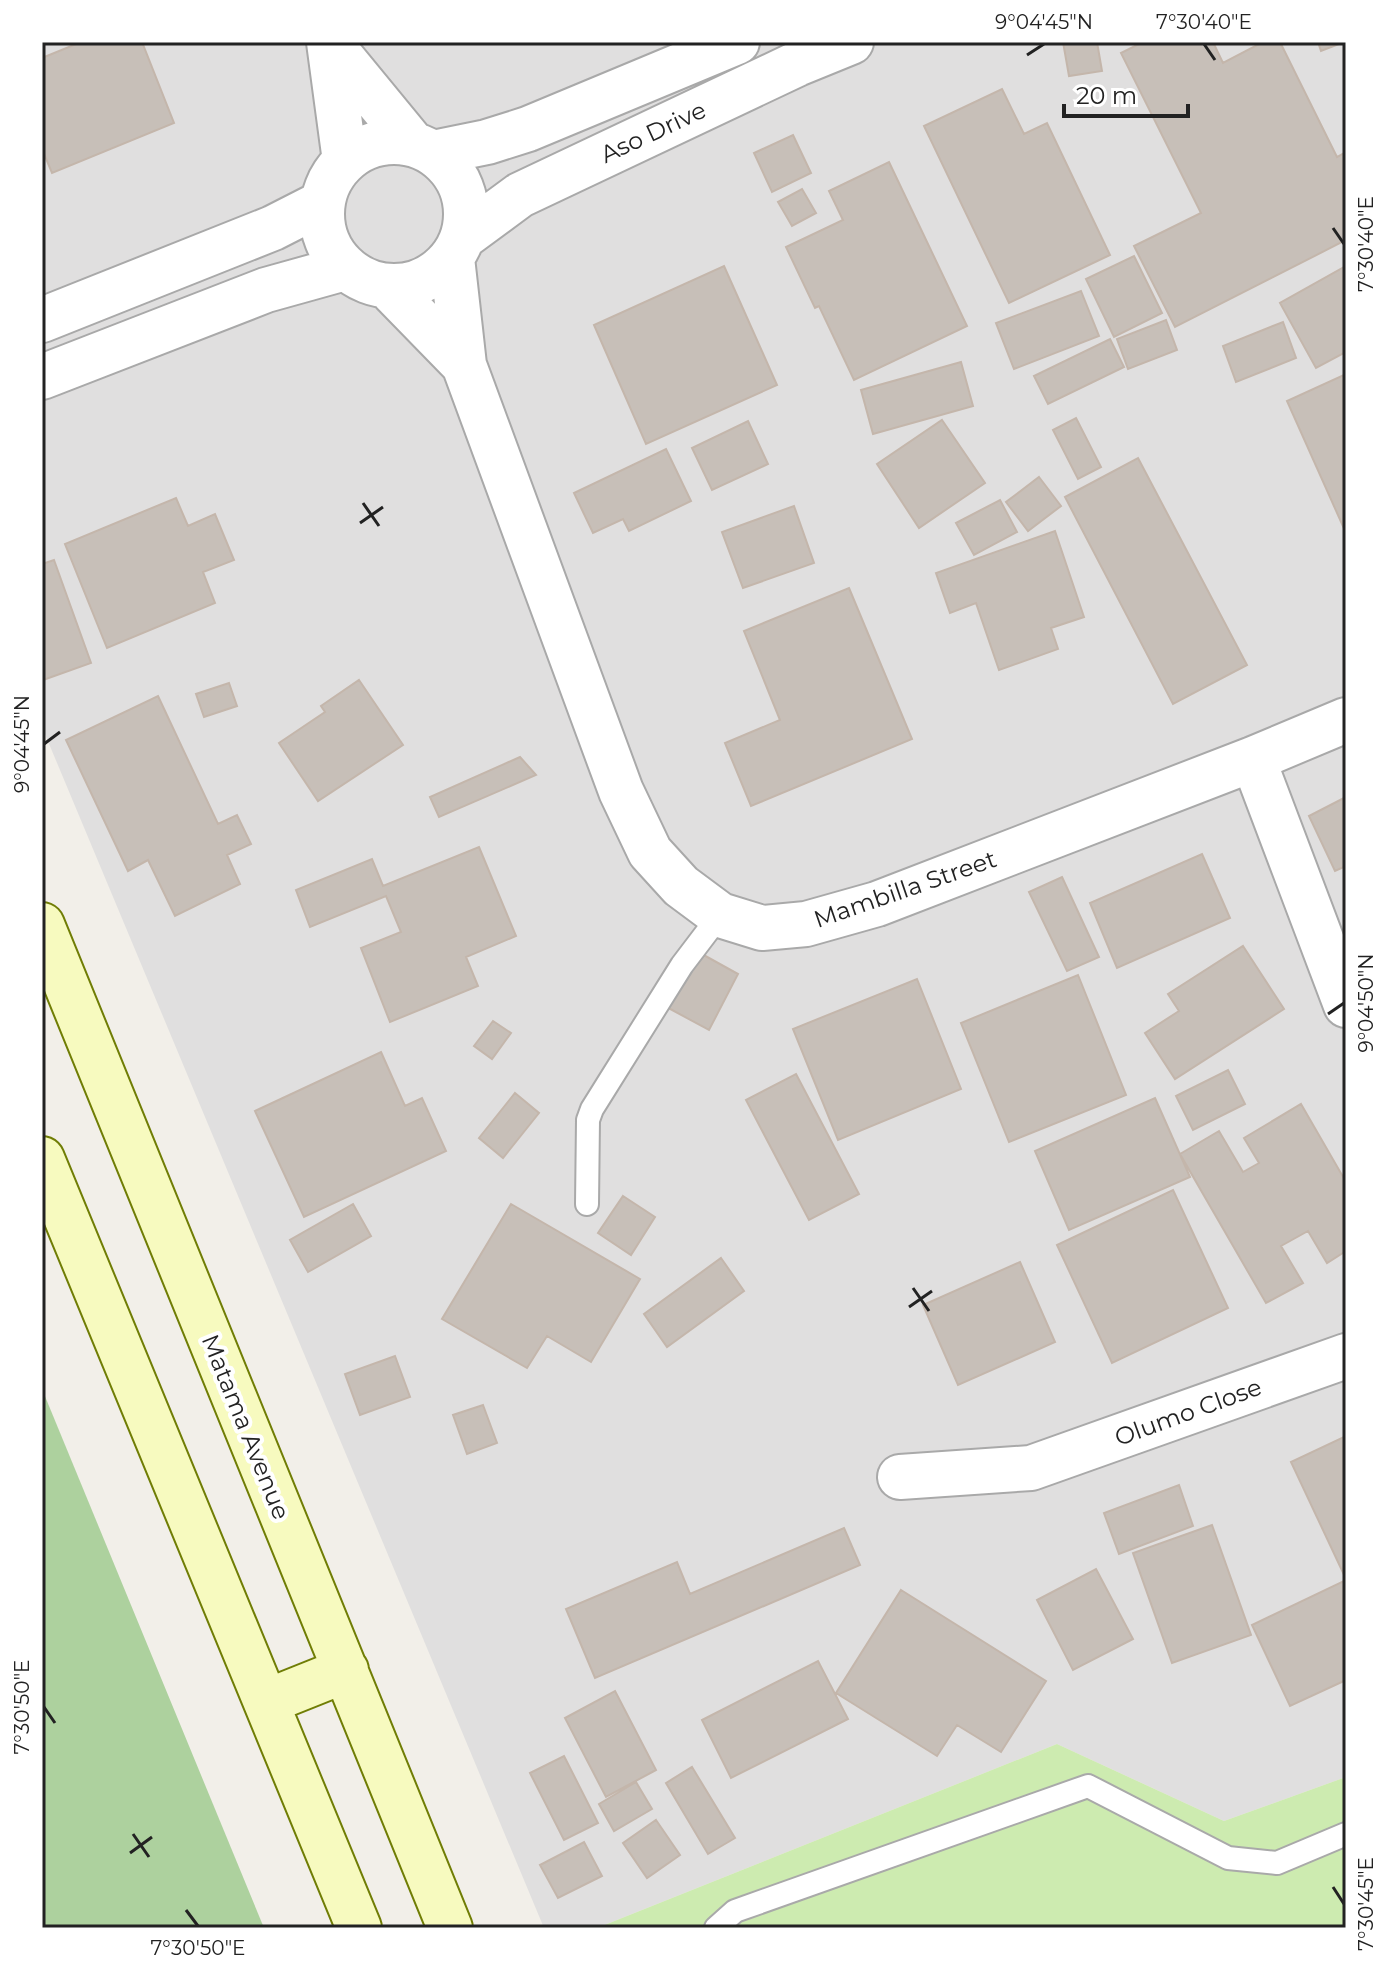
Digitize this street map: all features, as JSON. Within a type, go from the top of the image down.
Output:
[{"type":"main road","name":"Matama Avenue","points":[[42,925],[450,1928]]},
{"type":"main road","points":[[42,1159],[359,1928]]},
{"type":"main road","points":[[266,1702],[346,1670]]},
{"type":"street","points":[[345,161],[329,42],[422,148],[451,169],[463,190],[467,213],[458,248],[464,365]]},
{"type":"street","name":"Aso Drive","points":[[422,148],[487,142],[528,129],[737,42]]},
{"type":"street","name":"Aso Drive","points":[[458,248],[520,195],[797,64],[851,42]]},
{"type":"street","points":[[422,148],[387,142],[365,148],[345,161],[330,180],[322,203],[323,227],[330,249],[345,268],[365,281],[388,287],[412,285],[434,275],[458,248]]},
{"type":"street","points":[[42,320],[273,228],[322,203]]},
{"type":"street","points":[[42,377],[266,290],[345,268]]},
{"type":"street","points":[[388,287],[464,365]]},
{"type":"street","name":"Mambilla Street","points":[[464,365],[632,815],[650,852],[681,886],[720,915],[762,928],[806,924],[863,908],[1253,759],[1346,720]]},
{"type":"street","points":[[1253,759],[1346,1005]]},
{"type":"street","name":"Olumo Close","points":[[900,1477],[1031,1468],[1346,1356]]},
{"type":"lane","points":[[587,1204],[588,1120],[592,1109],[682,965],[720,915]]},
{"type":"lane","points":[[716,1928],[735,1911],[1088,1786],[1228,1858],[1277,1863],[1346,1834]]},
{"type":"shaded area","points":[[42,42],[1346,42],[1346,1777],[1224,1821],[1057,1744],[597,1928],[544,1928],[42,727]]},
{"type":"green space","points":[[42,1389],[264,1928],[42,1928]]},
{"type":"green space","points":[[1057,1744],[1224,1821],[1346,1777],[1346,1928],[597,1928]]},
{"type":"building","points":[[81,42],[142,42],[174,123],[52,173],[42,149],[42,58]]},
{"type":"building","points":[[1063,42],[1097,42],[1102,71],[1069,76]]},
{"type":"building","points":[[1143,42],[1213,42],[1223,63],[1263,42],[1280,42],[1337,157],[1346,152],[1346,240],[1175,327],[1134,246],[1201,213],[1121,53]]},
{"type":"building","points":[[1318,42],[1344,42],[1321,51]]},
{"type":"building","points":[[1002,89],[1024,134],[1047,123],[1110,255],[1009,303],[924,126]]},
{"type":"building","points":[[793,135],[811,173],[772,192],[754,153]]},
{"type":"building","points":[[889,162],[967,326],[854,380],[819,306],[815,308],[786,247],[843,220],[829,191]]},
{"type":"building","points":[[802,189],[816,213],[792,226],[778,202]]},
{"type":"building","points":[[1134,256],[1162,313],[1114,337],[1086,279]]},
{"type":"building","points":[[724,266],[777,385],[646,444],[594,325]]},
{"type":"building","points":[[1346,266],[1346,352],[1316,368],[1280,303]]},
{"type":"building","points":[[1081,291],[1099,336],[1014,369],[996,323]]},
{"type":"building","points":[[1166,320],[1177,350],[1128,369],[1117,339]]},
{"type":"building","points":[[1283,322],[1296,358],[1236,382],[1223,346]]},
{"type":"building","points":[[1110,339],[1124,367],[1048,404],[1034,376]]},
{"type":"building","points":[[961,362],[973,406],[873,434],[861,390]]},
{"type":"building","points":[[1346,374],[1346,533],[1287,401]]},
{"type":"building","points":[[1076,418],[1101,467],[1078,479],[1053,430]]},
{"type":"building","points":[[942,420],[985,483],[919,528],[877,464]]},
{"type":"building","points":[[748,421],[768,464],[712,490],[692,448]]},
{"type":"building","points":[[666,449],[691,501],[629,531],[623,519],[593,533],[574,493]]},
{"type":"building","points":[[1138,458],[1247,665],[1173,704],[1065,497]]},
{"type":"building","points":[[1039,477],[1061,506],[1028,531],[1006,502]]},
{"type":"building","points":[[176,498],[188,526],[215,514],[234,560],[203,572],[215,603],[107,648],[65,544]]},
{"type":"building","points":[[1000,500],[1017,532],[974,555],[956,523]]},
{"type":"building","points":[[794,506],[814,563],[743,588],[722,532]]},
{"type":"building","points":[[1055,531],[1084,617],[1051,628],[1058,649],[999,670],[976,603],[950,613],[936,573]]},
{"type":"building","points":[[54,560],[91,663],[43,680],[42,564]]},
{"type":"building","points":[[849,588],[912,739],[751,806],[725,743],[780,720],[744,631]]},
{"type":"building","points":[[359,680],[403,745],[318,801],[279,743],[325,712],[321,706]]},
{"type":"building","points":[[229,683],[237,706],[204,717],[196,694]]},
{"type":"building","points":[[158,696],[218,824],[237,815],[251,844],[227,855],[240,884],[175,916],[148,860],[128,871],[66,740]]},
{"type":"building","points":[[520,757],[536,775],[439,817],[430,797]]},
{"type":"building","points":[[1346,797],[1346,866],[1335,871],[1309,816]]},
{"type":"building","points":[[479,847],[516,936],[466,957],[478,986],[390,1022],[361,948],[401,932],[386,896],[310,927],[296,890],[372,859],[383,886]]},
{"type":"building","points":[[1202,854],[1230,918],[1117,968],[1090,903]]},
{"type":"building","points":[[1062,877],[1099,957],[1067,971],[1029,892]]},
{"type":"building","points":[[1243,946],[1284,1009],[1175,1079],[1145,1033],[1179,1011],[1168,994]]},
{"type":"building","points":[[691,948],[738,974],[709,1030],[661,1004]]},
{"type":"building","points":[[1078,975],[1126,1095],[1009,1142],[961,1023]]},
{"type":"building","points":[[917,979],[961,1089],[838,1140],[793,1029]]},
{"type":"building","points":[[493,1021],[511,1033],[492,1059],[474,1046]]},
{"type":"building","points":[[381,1052],[405,1106],[422,1098],[446,1151],[304,1217],[255,1111]]},
{"type":"building","points":[[1228,1070],[1245,1104],[1193,1130],[1176,1096]]},
{"type":"building","points":[[796,1074],[859,1194],[809,1220],[746,1100]]},
{"type":"building","points":[[515,1093],[539,1113],[503,1158],[479,1138]]},
{"type":"building","points":[[1155,1098],[1190,1177],[1069,1230],[1035,1151]]},
{"type":"building","points":[[1301,1104],[1346,1182],[1346,1251],[1327,1263],[1308,1231],[1281,1246],[1303,1283],[1266,1303],[1180,1154],[1219,1131],[1243,1172],[1259,1163],[1244,1138]]},
{"type":"building","points":[[1173,1190],[1228,1308],[1112,1363],[1057,1245]]},
{"type":"building","points":[[623,1196],[655,1217],[631,1255],[598,1233]]},
{"type":"building","points":[[353,1204],[371,1236],[308,1272],[290,1240]]},
{"type":"building","points":[[511,1204],[640,1279],[591,1362],[547,1336],[527,1368],[442,1319]]},
{"type":"building","points":[[721,1258],[744,1291],[667,1347],[644,1314]]},
{"type":"building","points":[[1020,1262],[1055,1342],[958,1385],[923,1305]]},
{"type":"building","points":[[395,1356],[410,1397],[360,1415],[345,1374]]},
{"type":"building","points":[[483,1405],[497,1443],[467,1454],[453,1415]]},
{"type":"building","points":[[1346,1436],[1346,1579],[1291,1462]]},
{"type":"building","points":[[1179,1485],[1193,1526],[1119,1554],[1104,1513]]},
{"type":"building","points":[[1212,1525],[1251,1635],[1172,1663],[1133,1553]]},
{"type":"building","points":[[844,1528],[860,1565],[595,1678],[566,1609],[677,1562],[690,1594]]},
{"type":"building","points":[[1096,1569],[1133,1639],[1073,1670],[1037,1600]]},
{"type":"building","points":[[1346,1580],[1346,1680],[1290,1706],[1252,1625]]},
{"type":"building","points":[[901,1590],[1046,1681],[1001,1752],[957,1725],[937,1756],[836,1693]]},
{"type":"building","points":[[818,1661],[848,1719],[731,1778],[702,1720]]},
{"type":"building","points":[[615,1691],[656,1770],[606,1797],[565,1718]]},
{"type":"building","points":[[564,1756],[598,1823],[564,1840],[530,1773]]},
{"type":"building","points":[[692,1767],[735,1838],[708,1854],[666,1783]]},
{"type":"building","points":[[636,1782],[652,1809],[614,1831],[599,1804]]},
{"type":"building","points":[[656,1820],[680,1855],[647,1878],[623,1843]]},
{"type":"building","points":[[584,1842],[602,1876],[558,1898],[540,1865]]}]
